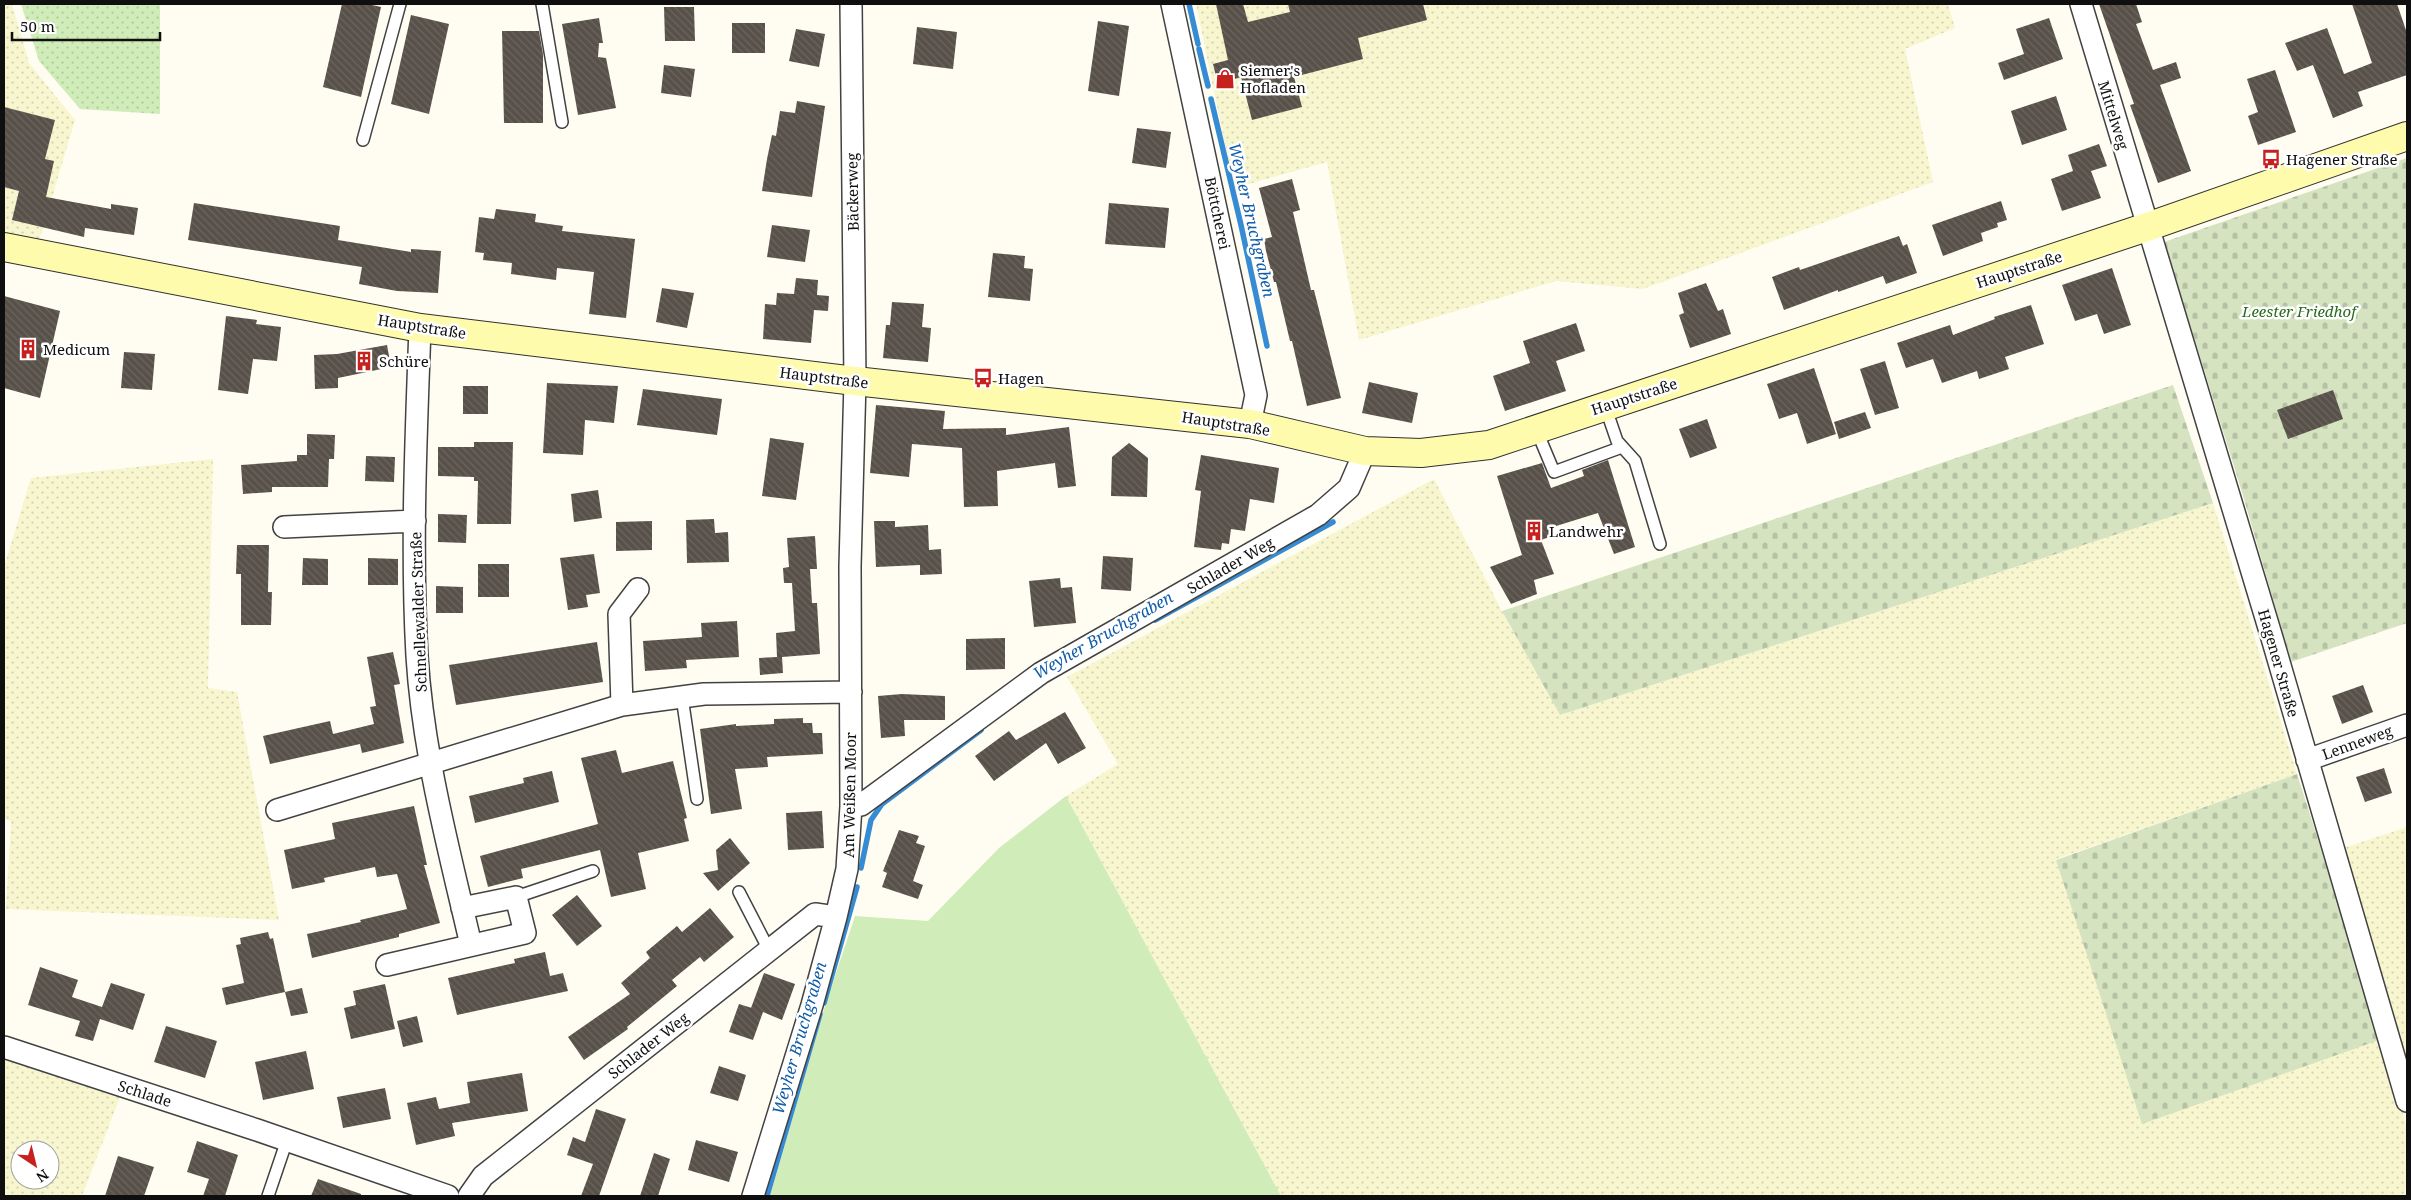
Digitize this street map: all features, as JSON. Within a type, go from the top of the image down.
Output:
[{"type":"main road","name":"Hauptstraße","points":[[4,247],[420,328],[855,381],[1250,424],[1365,451],[1421,453],[1457,450],[1489,444],[1536,429],[2147,226],[2407,136]]},
{"type":"street","name":"Bäckerweg","points":[[851,4],[855,381]]},
{"type":"street","name":"Böttcherei","points":[[1172,4],[1256,395],[1250,424]]},
{"type":"street","name":"Mittelweg","points":[[2081,4],[2147,226]]},
{"type":"street","name":"Hagener Straße","points":[[2147,226],[2407,1098]]},
{"type":"street","name":"Schnellewalder Straße","points":[[420,328],[414,521],[417,658],[430,762],[471,945]]},
{"type":"street","name":"Am Weißen Moor","points":[[753,1196],[812,1005],[847,869],[851,806],[850,566],[855,381]]},
{"type":"street","name":"Schlader Weg","points":[[851,806],[861,806],[1041,673],[1318,515],[1349,488],[1365,451]]},
{"type":"street","name":"Schnellewalder Straße","points":[[284,527],[414,521]]},
{"type":"street","points":[[622,705],[619,614],[638,588]]},
{"type":"street","points":[[278,810],[430,762],[622,705],[704,694],[851,692]]},
{"type":"street","name":"Lenneweg","points":[[2307,760],[2407,725]]},
{"type":"street","points":[[387,965],[524,933],[516,897],[462,908]]},
{"type":"street","name":"Schlader Weg","points":[[469,1196],[483,1176],[815,914],[836,917]]},
{"type":"street","name":"Schlade","points":[[4,1047],[286,1140],[448,1196]]},
{"type":"lane","points":[[363,140],[400,4]]},
{"type":"lane","points":[[542,4],[562,122]]},
{"type":"lane","points":[[1605,406],[1617,441],[1635,461],[1660,544]]},
{"type":"lane","points":[[1536,429],[1554,472],[1622,447]]},
{"type":"lane","points":[[682,697],[696,799]]},
{"type":"lane","points":[[516,897],[593,872]]},
{"type":"lane","points":[[739,892],[769,950]]},
{"type":"lane","points":[[268,1196],[286,1140]]},
{"type":"green space","points":[[4,4],[12,4],[29,63],[75,120],[37,248],[4,239]]},
{"type":"green space","points":[[21,4],[160,4],[160,114],[80,109],[39,61]]},
{"type":"green space","points":[[1196,4],[1948,4],[1955,28],[1905,49],[1933,182],[1643,289],[1556,281],[1359,340],[1327,162],[1234,188]]},
{"type":"green space","name":"Leester Friedhof","points":[[2407,158],[2407,623],[2291,662],[2242,492],[2164,242]]},
{"type":"green space","points":[[2173,385],[2213,503],[1560,715],[1502,611]]},
{"type":"green space","points":[[213,459],[208,688],[237,692],[279,920],[6,909],[11,821],[4,819],[4,567],[31,478]]},
{"type":"green space","points":[[1434,479],[1502,611],[1560,715],[2213,503],[2297,774],[2056,859],[2382,1039],[2407,1128],[2407,1196],[1281,1196],[1066,796],[1118,764],[1067,677]]},
{"type":"green space","points":[[2297,774],[2382,1039],[2142,1124],[2056,860]]},
{"type":"green space","points":[[1066,796],[1281,1196],[770,1196],[825,1006],[855,916],[928,921],[999,848]]},
{"type":"green space","points":[[2407,827],[2407,1069],[2344,848]]},
{"type":"green space","points":[[4,1053],[122,1092],[82,1196],[4,1196]]},
{"type":"building","points":[[342,4],[368,4],[381,7],[361,97],[323,87]]},
{"type":"building","points":[[1216,4],[1243,4],[1248,22],[1290,12],[1288,4],[1423,4],[1427,20],[1358,38],[1363,59],[1294,77],[1302,107],[1252,120],[1241,77],[1218,84],[1213,64],[1228,60]]},
{"type":"building","points":[[2099,4],[2136,4],[2142,22],[2136,24],[2153,70],[2176,62],[2181,78],[2160,85],[2191,171],[2158,183],[2130,105],[2134,104]]},
{"type":"building","points":[[2352,4],[2397,4],[2407,33],[2407,75],[2358,92],[2363,106],[2333,118],[2313,65],[2297,71],[2285,43],[2327,28],[2344,74],[2372,63]]},
{"type":"building","points":[[664,7],[694,7],[695,41],[665,41]]},
{"type":"building","points":[[411,15],[449,24],[429,114],[391,104]]},
{"type":"building","points":[[599,18],[603,43],[599,43],[598,57],[606,58],[616,108],[578,115],[562,24]]},
{"type":"building","points":[[2049,18],[2063,59],[2004,80],[1998,63],[2024,54],[2016,29]]},
{"type":"building","points":[[1098,21],[1129,26],[1119,96],[1088,91]]},
{"type":"building","points":[[732,23],[765,23],[765,53],[732,53]]},
{"type":"building","points":[[917,27],[957,32],[953,69],[913,64]]},
{"type":"building","points":[[796,29],[825,34],[819,67],[789,61]]},
{"type":"building","points":[[502,31],[539,31],[543,54],[543,123],[504,123]]},
{"type":"building","points":[[664,65],[695,69],[691,97],[661,93]]},
{"type":"building","points":[[2275,70],[2296,132],[2258,145],[2248,116],[2258,112],[2247,79]]},
{"type":"building","points":[[2056,96],[2067,130],[2022,145],[2011,111]]},
{"type":"building","points":[[797,101],[825,106],[812,197],[762,191],[772,135],[776,136],[780,111],[795,113]]},
{"type":"building","points":[[4,107],[55,120],[45,159],[54,161],[46,197],[111,209],[111,204],[138,208],[134,235],[85,228],[84,237],[12,220],[19,191],[4,187]]},
{"type":"building","points":[[1137,128],[1171,132],[1166,168],[1132,163]]},
{"type":"building","points":[[2099,144],[2107,166],[2091,171],[2101,198],[2062,211],[2051,179],[2073,171],[2068,155]]},
{"type":"building","points":[[1292,179],[1300,210],[1293,212],[1311,290],[1314,290],[1341,398],[1307,406],[1292,341],[1290,341],[1276,282],[1274,282],[1266,251],[1264,239],[1272,237],[1259,188]]},
{"type":"building","points":[[2001,201],[2007,220],[1997,223],[1998,227],[1981,233],[1983,241],[1943,256],[1932,225]]},
{"type":"building","points":[[194,203],[340,226],[338,240],[411,252],[411,249],[441,251],[438,293],[397,291],[359,284],[362,267],[188,240]]},
{"type":"building","points":[[1109,203],[1169,208],[1165,248],[1105,244]]},
{"type":"building","points":[[496,209],[536,214],[535,222],[563,226],[562,231],[635,239],[626,318],[589,314],[594,272],[557,268],[556,280],[511,274],[512,263],[483,260],[484,253],[475,252],[479,217],[494,219]]},
{"type":"building","points":[[772,225],[810,230],[805,262],[767,257]]},
{"type":"building","points":[[1899,236],[1903,246],[1907,244],[1917,273],[1886,284],[1883,276],[1784,310],[1772,277],[1799,267],[1800,270]]},
{"type":"building","points":[[993,253],[1025,256],[1024,268],[1033,269],[1030,301],[988,297]]},
{"type":"building","points":[[2112,268],[2131,325],[2104,334],[2097,314],[2075,321],[2062,285]]},
{"type":"building","points":[[796,278],[818,280],[817,295],[829,296],[828,311],[814,310],[811,343],[763,339],[765,304],[776,305],[777,293],[794,294]]},
{"type":"building","points":[[1706,283],[1718,311],[1723,309],[1731,334],[1690,348],[1679,315],[1684,313],[1678,293]]},
{"type":"building","points":[[662,288],[694,293],[687,328],[656,322]]},
{"type":"building","name":"Medicum","points":[[4,296],[60,311],[40,398],[4,388]]},
{"type":"building","points":[[892,302],[924,304],[922,327],[931,328],[928,362],[883,358],[886,325],[890,325]]},
{"type":"building","points":[[2031,305],[2044,344],[2005,357],[2009,369],[1979,379],[1977,371],[1942,383],[1933,359],[1906,368],[1897,343],[1950,325],[1953,335],[1995,319],[1994,317]]},
{"type":"building","points":[[226,316],[257,320],[256,324],[281,327],[277,361],[253,359],[248,394],[218,390]]},
{"type":"building","points":[[1576,323],[1585,351],[1556,361],[1566,391],[1505,411],[1493,376],[1530,363],[1523,341]]},
{"type":"building","name":"Schüre","points":[[387,345],[391,367],[338,378],[338,388],[315,389],[314,355],[337,354]]},
{"type":"building","points":[[124,352],[155,354],[152,390],[121,388]]},
{"type":"building","points":[[1885,361],[1899,408],[1875,415],[1860,369]]},
{"type":"building","points":[[1814,368],[1836,434],[1807,444],[1797,413],[1779,419],[1767,384]]},
{"type":"building","points":[[1369,382],[1418,393],[1412,423],[1362,413]]},
{"type":"building","points":[[547,383],[618,386],[614,423],[585,420],[583,455],[543,453]]},
{"type":"building","points":[[463,386],[488,386],[488,414],[463,414]]},
{"type":"building","points":[[643,389],[722,399],[717,435],[637,425]]},
{"type":"building","points":[[2333,390],[2343,419],[2288,439],[2277,410]]},
{"type":"building","points":[[876,405],[945,411],[943,429],[1006,428],[1006,435],[1069,427],[1076,486],[1058,488],[1055,463],[997,471],[998,506],[964,507],[962,448],[912,444],[909,477],[870,473]]},
{"type":"building","points":[[1865,412],[1871,428],[1839,439],[1834,422]]},
{"type":"building","points":[[1707,419],[1717,448],[1690,458],[1679,429]]},
{"type":"building","points":[[307,434],[335,435],[334,459],[329,459],[328,487],[272,487],[272,492],[243,494],[241,465],[297,461],[297,455],[307,455]]},
{"type":"building","points":[[770,438],[804,443],[796,500],[762,496]]},
{"type":"building","points":[[474,442],[513,442],[511,524],[477,524],[478,481],[474,481],[474,477],[438,476],[438,447],[474,447]]},
{"type":"building","points":[[1129,443],[1148,458],[1147,497],[1111,496],[1112,457]]},
{"type":"building","points":[[1201,455],[1279,468],[1274,503],[1250,499],[1245,531],[1231,529],[1229,544],[1222,543],[1221,550],[1194,547],[1201,491],[1195,490]]},
{"type":"building","points":[[366,456],[395,457],[394,482],[365,481]]},
{"type":"building","name":"Landwehr","points":[[1608,460],[1635,547],[1614,554],[1598,513],[1553,527],[1555,535],[1541,540],[1554,574],[1534,580],[1537,594],[1511,604],[1490,567],[1522,555],[1497,476],[1542,463],[1551,488],[1584,476],[1582,470]]},
{"type":"building","points":[[598,490],[602,518],[574,522],[571,494]]},
{"type":"building","points":[[438,514],[467,515],[466,543],[438,542]]},
{"type":"building","points":[[714,519],[715,533],[728,532],[729,562],[687,563],[686,520]]},
{"type":"building","points":[[652,521],[652,550],[616,551],[616,522]]},
{"type":"building","points":[[874,521],[895,521],[895,527],[928,525],[929,550],[941,549],[942,574],[920,575],[920,565],[876,567]]},
{"type":"building","points":[[815,536],[817,569],[810,569],[812,603],[817,603],[820,654],[782,657],[783,673],[760,675],[759,658],[777,657],[776,633],[795,631],[792,583],[784,583],[783,568],[789,567],[787,538]]},
{"type":"building","points":[[237,545],[269,545],[268,592],[272,592],[271,625],[241,625],[241,574],[236,574]]},
{"type":"building","points":[[594,554],[600,593],[586,595],[588,607],[568,610],[560,558]]},
{"type":"building","points":[[1103,556],[1133,558],[1131,591],[1101,589]]},
{"type":"building","points":[[303,558],[328,559],[328,585],[302,585]]},
{"type":"building","points":[[368,558],[398,559],[398,585],[368,585]]},
{"type":"building","points":[[478,564],[509,564],[509,597],[478,597]]},
{"type":"building","points":[[1060,578],[1061,588],[1072,587],[1076,623],[1034,627],[1029,581]]},
{"type":"building","points":[[436,586],[463,587],[463,613],[436,613]]},
{"type":"building","points":[[737,621],[739,657],[686,660],[687,668],[645,671],[643,641],[702,637],[701,623]]},
{"type":"building","points":[[1005,638],[1005,669],[966,670],[966,639]]},
{"type":"building","points":[[597,642],[603,682],[456,705],[449,665]]},
{"type":"building","points":[[393,652],[400,684],[394,685],[404,743],[362,753],[360,744],[270,764],[263,736],[330,721],[333,734],[374,724],[370,707],[376,706],[367,657]]},
{"type":"building","points":[[2363,685],[2373,712],[2342,724],[2332,696]]},
{"type":"building","points":[[902,694],[945,696],[945,720],[904,720],[905,736],[881,738],[878,696]]},
{"type":"building","points":[[1065,712],[1086,748],[1058,764],[1046,743],[994,781],[975,756],[1009,731],[1016,740]]},
{"type":"building","points":[[803,718],[803,723],[812,723],[813,733],[822,733],[823,754],[767,757],[768,767],[735,769],[742,809],[711,814],[700,729],[736,724],[736,726],[774,724],[774,719]]},
{"type":"building","points":[[616,750],[622,773],[673,761],[687,818],[684,819],[689,841],[638,853],[646,889],[611,897],[600,850],[521,869],[523,878],[488,887],[480,856],[598,824],[581,758]]},
{"type":"building","points":[[2384,768],[2392,793],[2365,802],[2356,777]]},
{"type":"building","points":[[552,771],[559,802],[475,823],[469,796],[524,783],[523,778]]},
{"type":"building","points":[[414,806],[427,865],[424,865],[440,923],[399,934],[399,937],[312,958],[307,934],[407,909],[397,874],[377,877],[375,867],[324,878],[325,882],[292,889],[284,850],[335,839],[332,823]]},
{"type":"building","points":[[822,811],[824,848],[788,850],[786,813]]},
{"type":"building","points":[[899,830],[919,836],[916,843],[925,846],[913,881],[923,885],[918,899],[882,887],[887,873],[883,871]]},
{"type":"building","points":[[730,838],[750,863],[718,891],[703,873],[718,870],[716,850]]},
{"type":"building","points":[[577,895],[602,926],[577,946],[552,915]]},
{"type":"building","points":[[710,908],[734,937],[704,962],[700,957],[672,980],[677,986],[627,1027],[628,1029],[584,1060],[568,1037],[630,994],[621,983],[650,958],[646,952],[677,926],[682,932]]},
{"type":"building","points":[[268,932],[270,939],[273,938],[285,992],[226,1005],[222,988],[244,983],[236,945],[241,944],[240,938]]},
{"type":"building","points":[[545,952],[550,976],[563,973],[568,991],[457,1015],[448,978],[515,963],[514,959]]},
{"type":"building","points":[[40,967],[78,980],[72,997],[102,1007],[111,983],[145,994],[133,1030],[100,1019],[93,1041],[75,1036],[80,1021],[28,1005]]},
{"type":"building","points":[[764,973],[795,984],[782,1020],[763,1012],[753,1040],[729,1032],[739,1004],[751,1008]]},
{"type":"building","points":[[385,984],[395,1029],[351,1039],[344,1008],[356,1005],[353,991]]},
{"type":"building","points":[[302,988],[308,1013],[291,1016],[285,992]]},
{"type":"building","points":[[417,1016],[423,1042],[403,1047],[397,1021]]},
{"type":"building","points":[[166,1026],[217,1041],[205,1078],[154,1062]]},
{"type":"building","points":[[306,1051],[314,1089],[263,1100],[255,1062]]},
{"type":"building","points":[[719,1066],[746,1075],[738,1101],[710,1093]]},
{"type":"building","points":[[522,1073],[528,1111],[452,1123],[455,1136],[416,1145],[407,1103],[436,1097],[439,1109],[470,1103],[467,1082]]},
{"type":"building","points":[[385,1088],[391,1119],[343,1128],[337,1097]]},
{"type":"building","points":[[596,1109],[626,1119],[599,1196],[581,1196],[593,1164],[567,1155],[573,1137],[585,1142]]},
{"type":"building","points":[[696,1140],[738,1152],[729,1182],[688,1170]]},
{"type":"building","points":[[197,1141],[238,1155],[225,1196],[203,1196],[209,1179],[187,1172]]},
{"type":"building","points":[[654,1153],[670,1159],[658,1196],[640,1196]]},
{"type":"building","points":[[118,1156],[154,1167],[144,1196],[105,1196]]},
{"type":"building","points":[[318,1179],[361,1194],[361,1196],[311,1196]]},
{"type":"waterway","name":"Weyher Bruchgraben","points":[[1189,4],[1198,44]]},
{"type":"waterway","name":"Weyher Bruchgraben","points":[[1199,49],[1208,86]]},
{"type":"waterway","name":"Weyher Bruchgraben","points":[[1211,99],[1267,346]]},
{"type":"waterway","name":"Weyher Bruchgraben","points":[[1155,620],[1333,522]]},
{"type":"waterway","name":"Weyher Bruchgraben","points":[[861,868],[871,820],[882,804],[981,730]]},
{"type":"waterway","name":"Weyher Bruchgraben","points":[[824,1003],[857,887]]},
{"type":"waterway","name":"Weyher Bruchgraben","points":[[767,1196],[820,1014]]},
{"type":"place","name":"Siemer's Hofladen","points":[[1225,79]]},
{"type":"place","name":"Hagener Straße","points":[[2271,159]]},
{"type":"place","name":"Medicum","points":[[28,349]]},
{"type":"place","name":"Schüre","points":[[364,361]]},
{"type":"place","name":"Hagen","points":[[983,378]]},
{"type":"place","name":"Landwehr","points":[[1534,531]]}]
